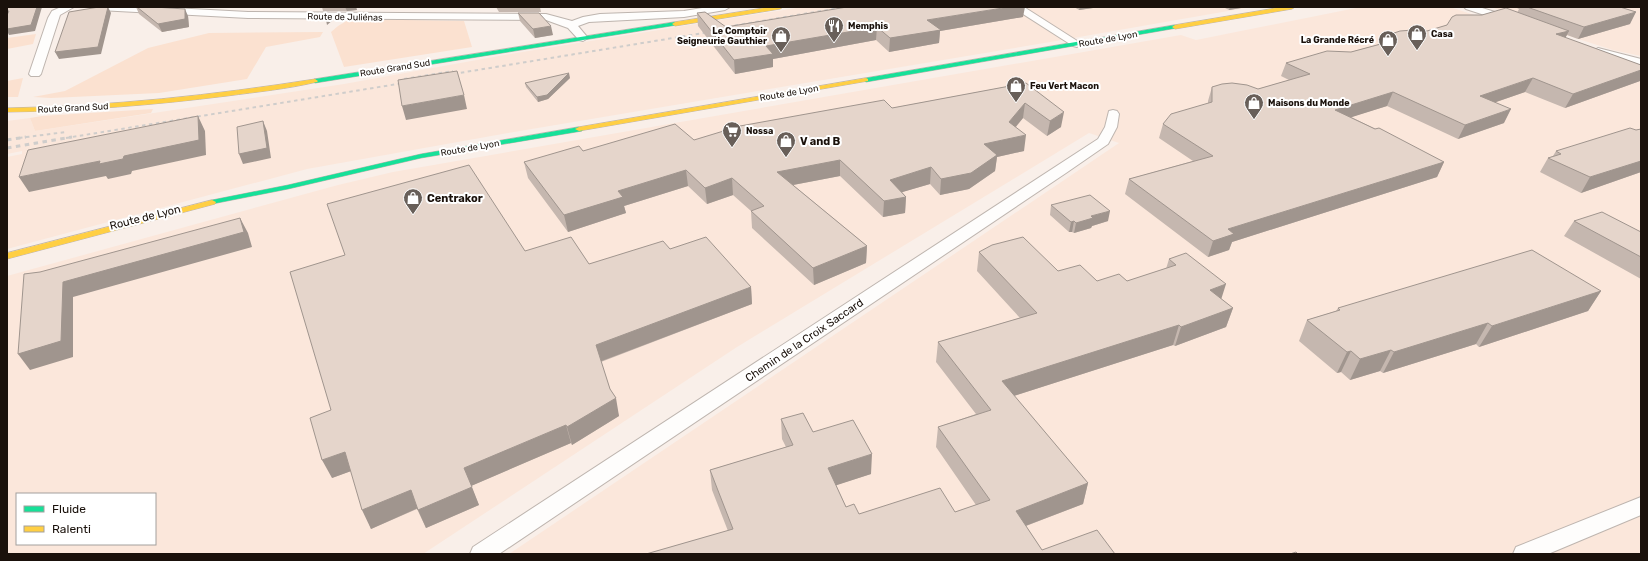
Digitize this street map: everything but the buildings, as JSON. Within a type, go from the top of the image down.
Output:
[{"type":"main road","name":"Route Grand Sud","points":[[7,110],[78,109],[192,99],[247,92],[780,7]]},
{"type":"main road","name":"Route de Lyon","points":[[7,256],[221,200],[288,187],[421,156],[1292,7]]},
{"type":"main road","name":"Route de Lyon","points":[[221,209],[288,187]]},
{"type":"street","points":[[35,74],[53,18],[56,13],[69,7]]},
{"type":"street","name":"Route de Juliénas","points":[[99,7],[248,15],[363,17],[546,17],[562,20],[571,25],[581,34],[583,38]]},
{"type":"street","points":[[363,17],[375,7]]},
{"type":"street","points":[[571,25],[586,19],[600,17],[684,14],[725,7]]},
{"type":"street","points":[[1017,7],[1077,44]]},
{"type":"street","points":[[1469,7],[1479,8],[1523,24]]},
{"type":"street","points":[[1585,47],[1641,62]]},
{"type":"street","name":"Chemin de la Croix Saccard","points":[[481,554],[1103,141],[1111,127],[1113,114]]},
{"type":"street","points":[[1524,554],[1641,506]]},
{"type":"shaded area","points":[[802,7],[1251,7],[508,133],[307,169],[7,249],[7,157],[22,154],[22,151],[7,154],[7,121],[30,118],[35,131],[344,84],[516,53]]},
{"type":"shaded area","points":[[1361,7],[1450,7],[1582,51],[1641,68],[1641,554],[509,554],[1119,143],[1089,133],[737,347],[423,554],[7,554],[7,276],[338,185],[393,172],[1181,35],[1196,40]]},
{"type":"shaded area","points":[[1491,7],[1641,7],[1641,56],[1613,50],[1566,35]]},
{"type":"shaded area","points":[[350,19],[464,21],[472,47],[344,67],[331,32]]},
{"type":"shaded area","points":[[323,32],[320,37],[266,47],[247,79],[159,93],[51,98],[33,97],[65,91],[148,48],[209,33]]},
{"type":"shaded area","points":[[36,34],[33,44],[7,49],[7,38]]},
{"type":"shaded area","points":[[23,78],[18,97],[7,97],[7,81]]},
{"type":"shaded area","points":[[153,109],[151,113],[35,131],[30,118],[42,116]]},
{"type":"railway","points":[[714,29],[845,7]]},
{"type":"railway","points":[[447,75],[716,31]]},
{"type":"railway","points":[[404,79],[453,71]]},
{"type":"railway","points":[[68,138],[410,82]]},
{"type":"railway","points":[[22,138],[66,132]]},
{"type":"railway","points":[[7,140],[22,138]]},
{"type":"railway","points":[[7,148],[68,138]]},
{"type":"traffic: fast","points":[[315,81],[675,24]]},
{"type":"traffic: fast","points":[[866,80],[1175,27]]},
{"type":"traffic: fast","points":[[212,202],[288,187],[421,156],[579,129]]},
{"type":"traffic: slow","points":[[675,24],[780,7]]},
{"type":"traffic: slow","points":[[1175,27],[1292,7]]},
{"type":"traffic: slow","points":[[579,129],[866,80]]},
{"type":"traffic: slow","points":[[7,110],[85,108],[162,102],[315,81]]},
{"type":"traffic: slow","points":[[7,256],[212,202]]},
{"type":"place","name":"Memphis","points":[[834,43]]},
{"type":"place","name":"Casa","points":[[1417,51]]},
{"type":"place","name":"Le Comptoir Seigneurie Gauthier","points":[[781,53]]},
{"type":"place","name":"La Grande Récré","points":[[1388,57]]},
{"type":"place","name":"Feu Vert Macon","points":[[1016,103]]},
{"type":"place","name":"Maisons du Monde","points":[[1254,120]]},
{"type":"place","name":"Nossa","points":[[732,148]]},
{"type":"place","name":"V and B","points":[[786,158]]},
{"type":"place","name":"Centrakor","points":[[413,215]]}]
